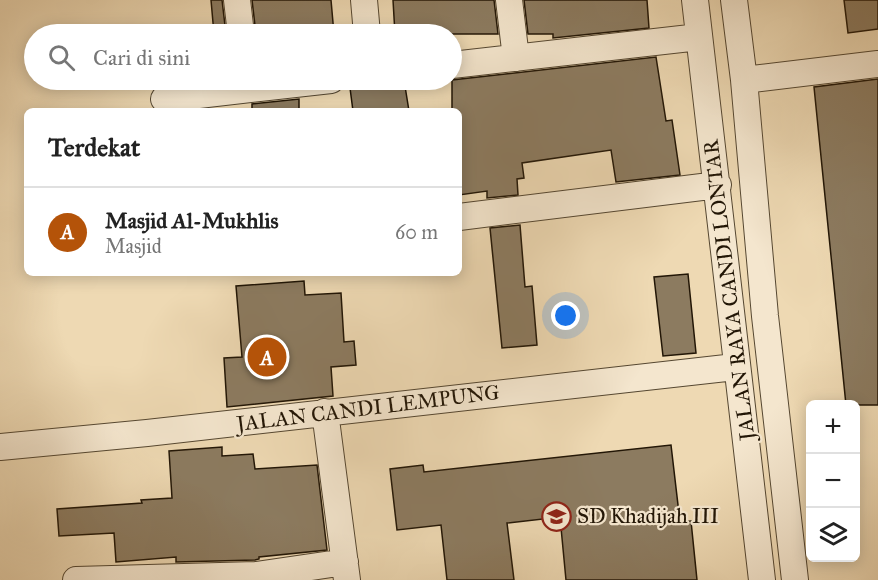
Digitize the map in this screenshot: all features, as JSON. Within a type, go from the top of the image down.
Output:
[{"type":"street","points":[[237,0],[240,24]]},
{"type":"street","points":[[364,0],[366,24]]},
{"type":"street","points":[[509,0],[516,58]]},
{"type":"street","name":"JALAN RAYA CANDI LONTAR","points":[[695,0],[719,192],[735,367],[749,462],[762,580]]},
{"type":"street","name":"JALAN RAYA CANDI LONTAR","points":[[734,0],[744,80],[763,295],[795,580]]},
{"type":"street","points":[[462,64],[699,37]]},
{"type":"street","points":[[744,80],[878,64]]},
{"type":"street","points":[[164,99],[214,90]]},
{"type":"street","points":[[462,217],[719,192],[754,192]]},
{"type":"street","points":[[730,298],[763,295]]},
{"type":"street","name":"JALAN CANDI LEMPUNG","points":[[0,447],[735,367]]},
{"type":"street","points":[[76,580],[346,571],[325,412]]},
{"type":"street","points":[[749,462],[781,459]]},
{"type":"building","points":[[211,0],[222,0],[225,24],[213,24]]},
{"type":"building","points":[[252,0],[331,0],[333,24],[255,24]]},
{"type":"building","points":[[393,0],[494,0],[498,34],[462,34],[462,24],[394,24]]},
{"type":"building","points":[[524,0],[647,0],[649,28],[553,38],[553,34],[528,34]]},
{"type":"building","points":[[844,0],[878,0],[878,29],[848,33]]},
{"type":"building","points":[[656,57],[666,121],[672,120],[680,175],[616,182],[611,150],[522,163],[524,178],[517,179],[518,195],[487,198],[487,191],[462,195],[462,108],[452,108],[452,90],[462,90],[462,79]]},
{"type":"building","points":[[878,79],[878,405],[860,405],[860,400],[845,400],[814,87]]},
{"type":"building","points":[[350,90],[406,90],[409,108],[353,108]]},
{"type":"building","points":[[299,99],[299,108],[252,108],[252,104]]},
{"type":"building","points":[[520,225],[525,287],[532,286],[537,345],[502,348],[490,228]]},
{"type":"building","points":[[688,274],[696,353],[663,356],[654,277]]},
{"type":"building","points":[[304,281],[305,295],[341,293],[344,342],[354,341],[356,365],[331,367],[333,396],[227,407],[224,358],[242,357],[236,286]]},
{"type":"building","points":[[671,445],[680,522],[691,521],[697,580],[566,580],[560,517],[507,523],[514,580],[447,580],[441,525],[397,530],[390,469],[423,465],[424,472]]},
{"type":"building","points":[[222,447],[222,456],[253,454],[255,469],[317,465],[327,550],[259,557],[255,560],[176,562],[176,557],[116,562],[114,533],[59,536],[57,509],[142,503],[141,500],[172,498],[169,451]]},
{"type":"place","name":"Masjid Al-Mukhlis","points":[[267,357]]},
{"type":"place","name":"SD Khadijah III","points":[[556,516]]}]
